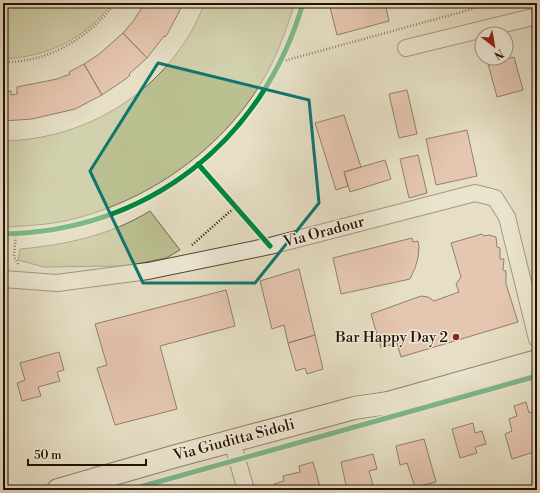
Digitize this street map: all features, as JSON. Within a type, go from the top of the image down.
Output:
[{"type":"street","points":[[406,48],[537,16]]},
{"type":"street","name":"Via Oradour","points":[[3,279],[57,282],[148,271],[270,246],[475,193],[495,198],[507,217],[537,339]]},
{"type":"street","name":"Via Giuditta Sidoli","points":[[58,490],[176,456],[354,408],[388,403],[537,361]]},
{"type":"street","name":"Via Giuditta Sidoli","points":[[100,490],[353,418],[388,403]]},
{"type":"street","points":[[235,452],[246,490]]},
{"type":"path","points":[[3,62],[25,60],[44,56],[62,48],[79,39],[94,27],[108,13],[115,3]]},
{"type":"path","points":[[280,62],[494,3]]},
{"type":"path","points":[[277,68],[284,54]]},
{"type":"path","points":[[231,201],[240,212]]},
{"type":"path","points":[[190,247],[235,207]]},
{"type":"path","points":[[9,234],[18,234],[14,256],[17,262],[23,266]]},
{"type":"highlighted area","points":[[158,63],[309,100],[319,203],[255,283],[143,283],[90,171]]},
{"type":"green space","points":[[3,3],[112,3],[102,16],[90,27],[64,44],[35,54],[3,59]]},
{"type":"green space","points":[[205,3],[295,3],[272,63],[256,91],[236,118],[213,142],[188,163],[161,182],[131,198],[101,211],[61,222],[3,227],[3,141],[29,139],[55,134],[80,126],[127,102],[147,86],[166,67],[189,36]]},
{"type":"green space","points":[[150,211],[180,250],[166,258],[118,266],[44,267],[18,260],[20,249],[54,245],[88,238],[104,233]]},
{"type":"building","points":[[145,3],[175,3],[182,6],[168,33],[147,58],[123,33]]},
{"type":"building","points":[[329,3],[385,3],[389,21],[337,35]]},
{"type":"building","points":[[123,33],[147,58],[129,74],[130,75],[127,78],[102,95],[84,64],[98,55]]},
{"type":"building","points":[[514,57],[523,90],[497,97],[489,66],[514,66]]},
{"type":"building","points":[[84,64],[102,95],[75,109],[32,119],[3,121],[3,91],[11,91],[11,95],[17,94],[17,87],[57,79],[70,74],[69,72]]},
{"type":"building","points":[[407,90],[417,134],[399,138],[389,94]]},
{"type":"building","points":[[344,115],[361,167],[344,172],[348,186],[336,190],[315,123]]},
{"type":"building","points":[[467,130],[477,176],[436,185],[426,139]]},
{"type":"building","points":[[418,155],[427,193],[409,198],[400,159]]},
{"type":"building","points":[[385,160],[391,179],[350,192],[344,172]]},
{"type":"building","points":[[482,234],[484,236],[489,235],[496,237],[497,247],[500,248],[500,259],[504,259],[503,270],[506,271],[506,284],[518,322],[401,357],[397,343],[381,348],[371,314],[421,296],[428,297],[434,301],[459,292],[456,284],[461,277],[451,243]]},
{"type":"building","points":[[412,238],[413,242],[418,241],[419,247],[418,258],[410,279],[341,294],[333,258]]},
{"type":"building","points":[[537,242],[537,259],[533,243]]},
{"type":"building","points":[[299,269],[315,335],[288,343],[284,325],[272,329],[260,281]]},
{"type":"building","points":[[226,290],[235,326],[160,346],[177,409],[115,425],[97,368],[107,365],[95,324]]},
{"type":"building","points":[[315,335],[323,369],[307,374],[305,368],[296,371],[288,343]]},
{"type":"building","points":[[59,352],[64,370],[57,372],[60,381],[38,387],[41,396],[22,401],[17,383],[25,380],[20,363]]},
{"type":"building","points":[[526,402],[529,413],[536,410],[537,413],[537,428],[535,428],[537,437],[537,451],[512,459],[505,434],[512,431],[509,419],[517,416],[514,406]]},
{"type":"building","points":[[473,423],[475,433],[482,431],[486,444],[475,447],[477,453],[460,458],[452,429]]},
{"type":"building","points":[[424,439],[436,482],[415,487],[407,463],[400,465],[396,446]]},
{"type":"building","points":[[373,454],[377,469],[369,471],[373,485],[366,487],[367,490],[347,490],[341,462]]},
{"type":"building","points":[[313,462],[321,490],[275,490],[274,484],[284,481],[283,476],[300,472],[299,466]]},
{"type":"cycle path","points":[[3,234],[56,229],[105,216],[151,196],[192,170],[228,136],[260,97],[285,52],[303,3]]},
{"type":"cycle path","points":[[198,164],[270,246]]},
{"type":"cycle path","points":[[129,490],[537,376]]},
{"type":"place","name":"Bar Happy Day 2","points":[[456,337]]}]
